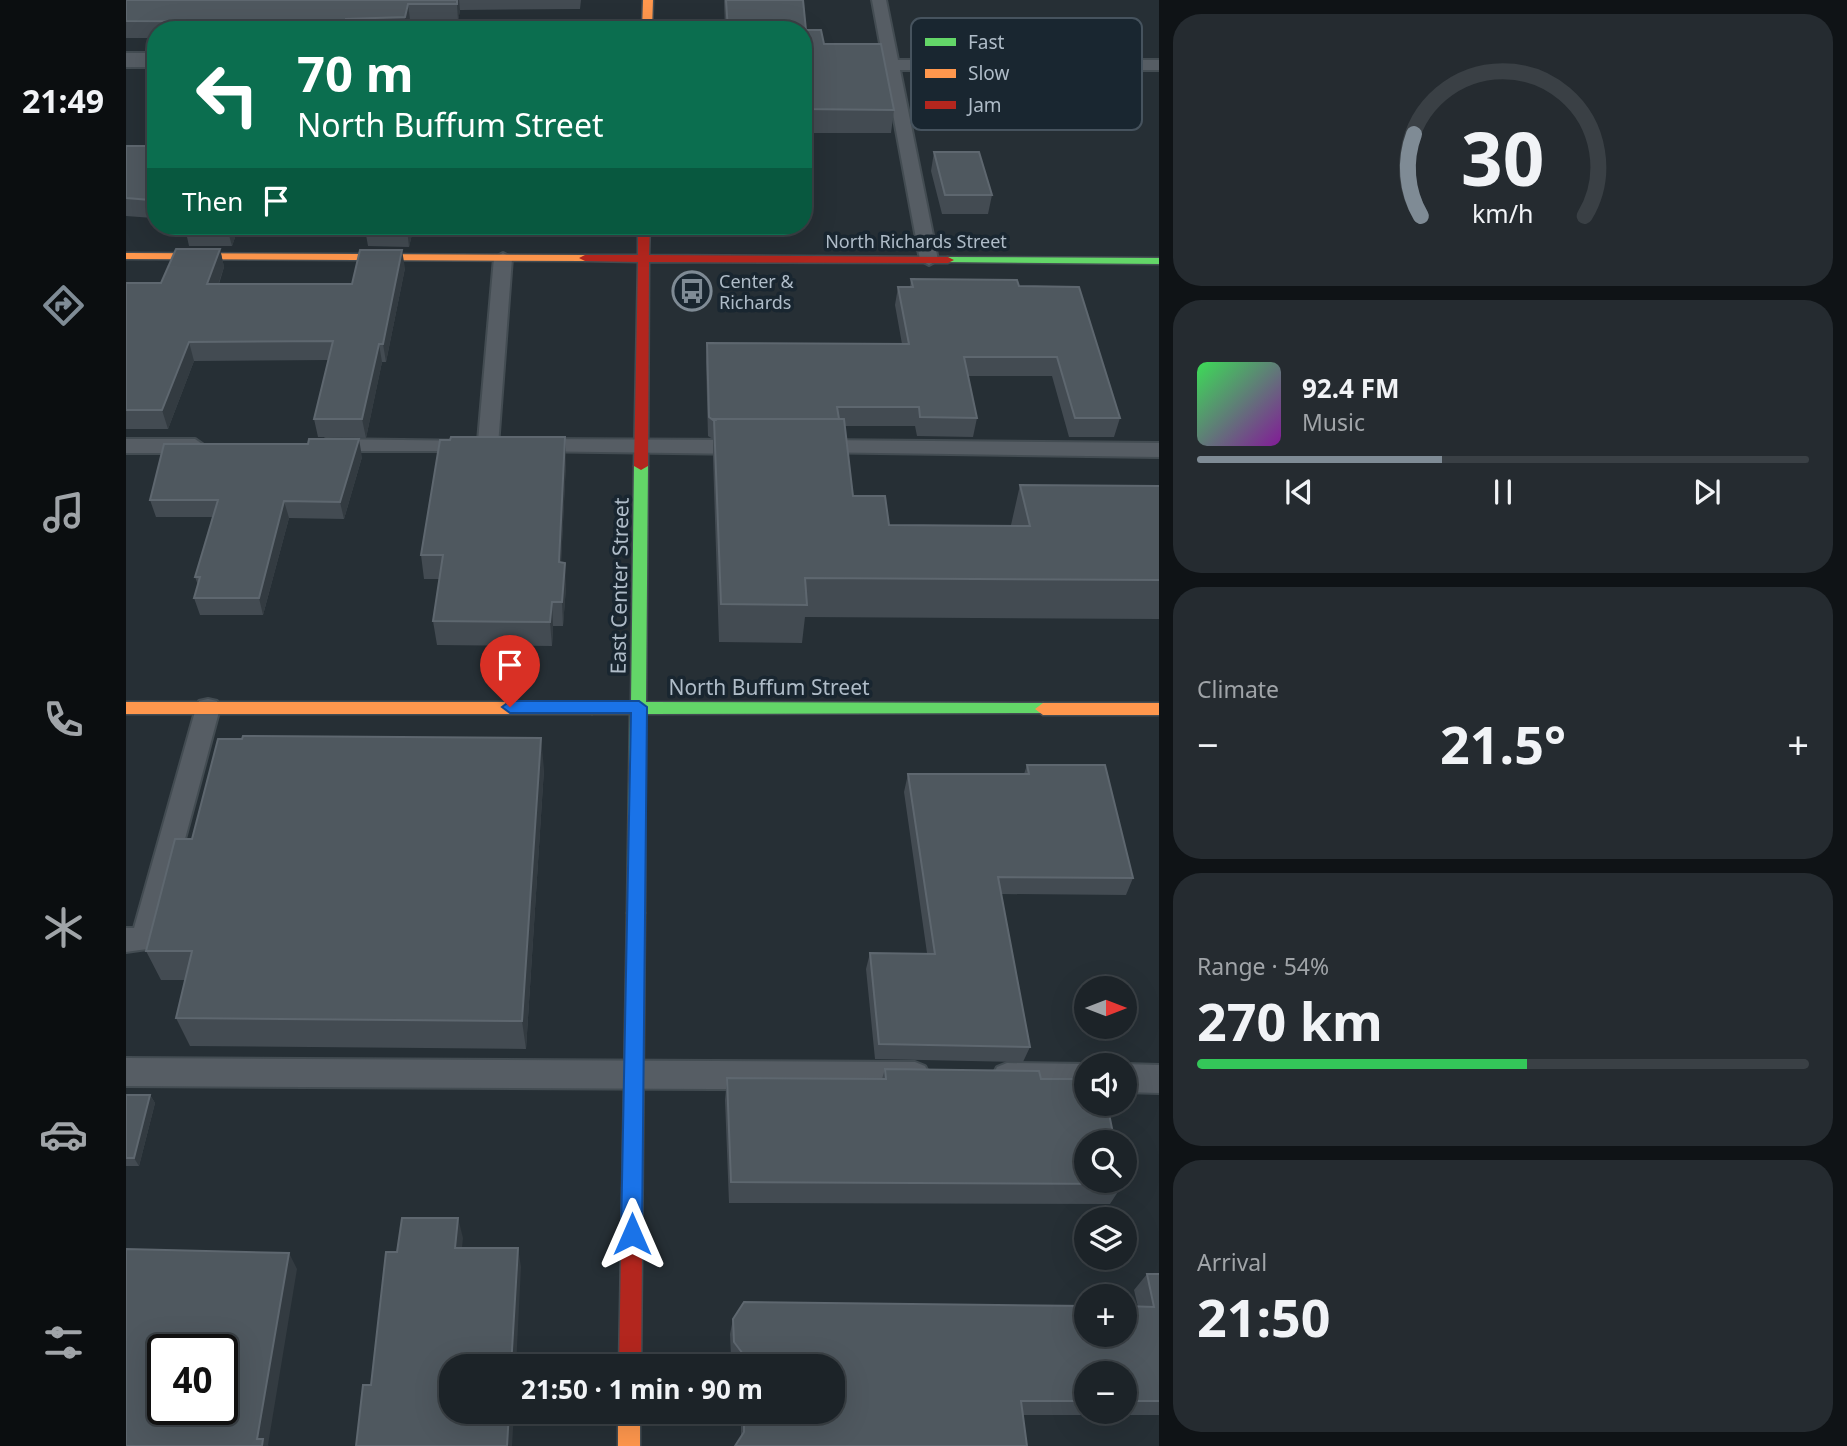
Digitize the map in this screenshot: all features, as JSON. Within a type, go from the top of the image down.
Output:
[{"type":"street","points":[[647,21],[648,0]]},
{"type":"street","points":[[126,60],[147,60]]},
{"type":"street","name":"East Center Street","points":[[630,1354],[645,235]]},
{"type":"street","name":"North Richards Street","points":[[126,256],[1159,261]]},
{"type":"street","name":"North Buffum Street","points":[[126,708],[1159,709]]},
{"type":"street","points":[[629,1424],[629,1446]]},
{"type":"lane","points":[[879,0],[929,260]]},
{"type":"lane","points":[[893,65],[911,65]]},
{"type":"lane","points":[[488,446],[503,258]]},
{"type":"lane","points":[[126,446],[209,446]]},
{"type":"lane","points":[[307,446],[760,447]]},
{"type":"lane","points":[[802,447],[1159,450]]},
{"type":"lane","points":[[126,940],[144,940],[208,708]]},
{"type":"lane","points":[[126,1072],[1074,1078]]},
{"type":"lane","points":[[1137,1078],[1159,1079]]},
{"type":"building","points":[[126,0],[457,0],[457,4],[408,4],[405,17],[346,21],[126,21]]},
{"type":"building","points":[[726,0],[803,0],[805,21],[727,21]]},
{"type":"building","points":[[812,30],[821,30],[824,44],[881,44],[894,110],[812,109]]},
{"type":"building","points":[[126,146],[147,146],[147,200],[126,198]]},
{"type":"building","points":[[934,152],[979,152],[992,195],[945,195]]},
{"type":"building","points":[[176,249],[220,249],[207,284],[352,284],[360,250],[402,250],[383,344],[379,344],[362,419],[314,419],[333,341],[189,342],[162,410],[126,410],[126,283],[161,283]]},
{"type":"building","points":[[911,279],[1017,280],[1019,286],[1079,287],[1120,418],[1075,418],[1057,357],[964,357],[977,418],[920,417],[919,407],[837,407],[839,419],[713,420],[709,417],[707,343],[909,344],[898,287],[913,287]]},
{"type":"building","points":[[714,419],[844,419],[853,496],[885,496],[889,525],[1030,526],[1020,485],[1159,486],[1159,580],[805,578],[807,605],[721,604]]},
{"type":"building","points":[[451,437],[565,437],[559,562],[565,563],[562,602],[552,602],[550,622],[433,621],[443,555],[421,555],[440,440],[450,440]]},
{"type":"building","points":[[309,439],[359,439],[340,502],[284,501],[259,598],[194,598],[200,577],[195,577],[218,500],[150,500],[164,444],[308,444]]},
{"type":"building","points":[[243,736],[541,738],[522,1021],[176,1018],[192,951],[146,951],[175,839],[192,839],[218,739],[242,739]]},
{"type":"building","points":[[1027,765],[1105,765],[1133,878],[998,877],[1030,1047],[879,1044],[870,953],[935,954],[908,774],[1029,774]]},
{"type":"building","points":[[885,1069],[1039,1071],[1041,1079],[1074,1079],[1074,1116],[1109,1116],[1112,1130],[1074,1130],[1074,1184],[731,1182],[727,1078],[886,1079]]},
{"type":"building","points":[[126,1095],[150,1095],[134,1158],[126,1158]]},
{"type":"building","points":[[402,1218],[458,1218],[455,1248],[518,1248],[512,1354],[439,1354],[439,1424],[508,1424],[507,1446],[356,1446],[363,1385],[371,1385],[386,1252],[397,1252]]},
{"type":"building","points":[[126,1249],[289,1253],[257,1439],[263,1439],[262,1446],[126,1446]]},
{"type":"building","points":[[1147,1274],[1159,1274],[1159,1401],[1137,1401],[1137,1361],[1074,1361],[1074,1401],[1021,1401],[1027,1446],[735,1446],[744,1432],[744,1424],[845,1424],[845,1354],[743,1354],[734,1342],[733,1319],[744,1302],[1074,1306],[1074,1347],[1137,1347],[1137,1306],[1154,1307]]},
{"type":"traffic: fast","points":[[948,260],[1159,261]]},
{"type":"traffic: fast","points":[[636,913],[641,466]]},
{"type":"traffic: fast","points":[[592,708],[1043,709]]},
{"type":"traffic: slow","points":[[647,21],[648,0]]},
{"type":"traffic: slow","points":[[126,256],[585,258]]},
{"type":"traffic: slow","points":[[126,708],[592,708]]},
{"type":"traffic: slow","points":[[1043,709],[1159,709]]},
{"type":"traffic: slow","points":[[629,1424],[629,1446]]},
{"type":"traffic: jam","points":[[641,466],[644,235]]},
{"type":"traffic: jam","points":[[585,258],[948,260]]},
{"type":"traffic: jam","points":[[630,1354],[636,913]]},
{"type":"place","name":"Center & Richards","points":[[692,291]]},
{"type":"route","points":[[510,707],[639,707],[632,1234]]}]
